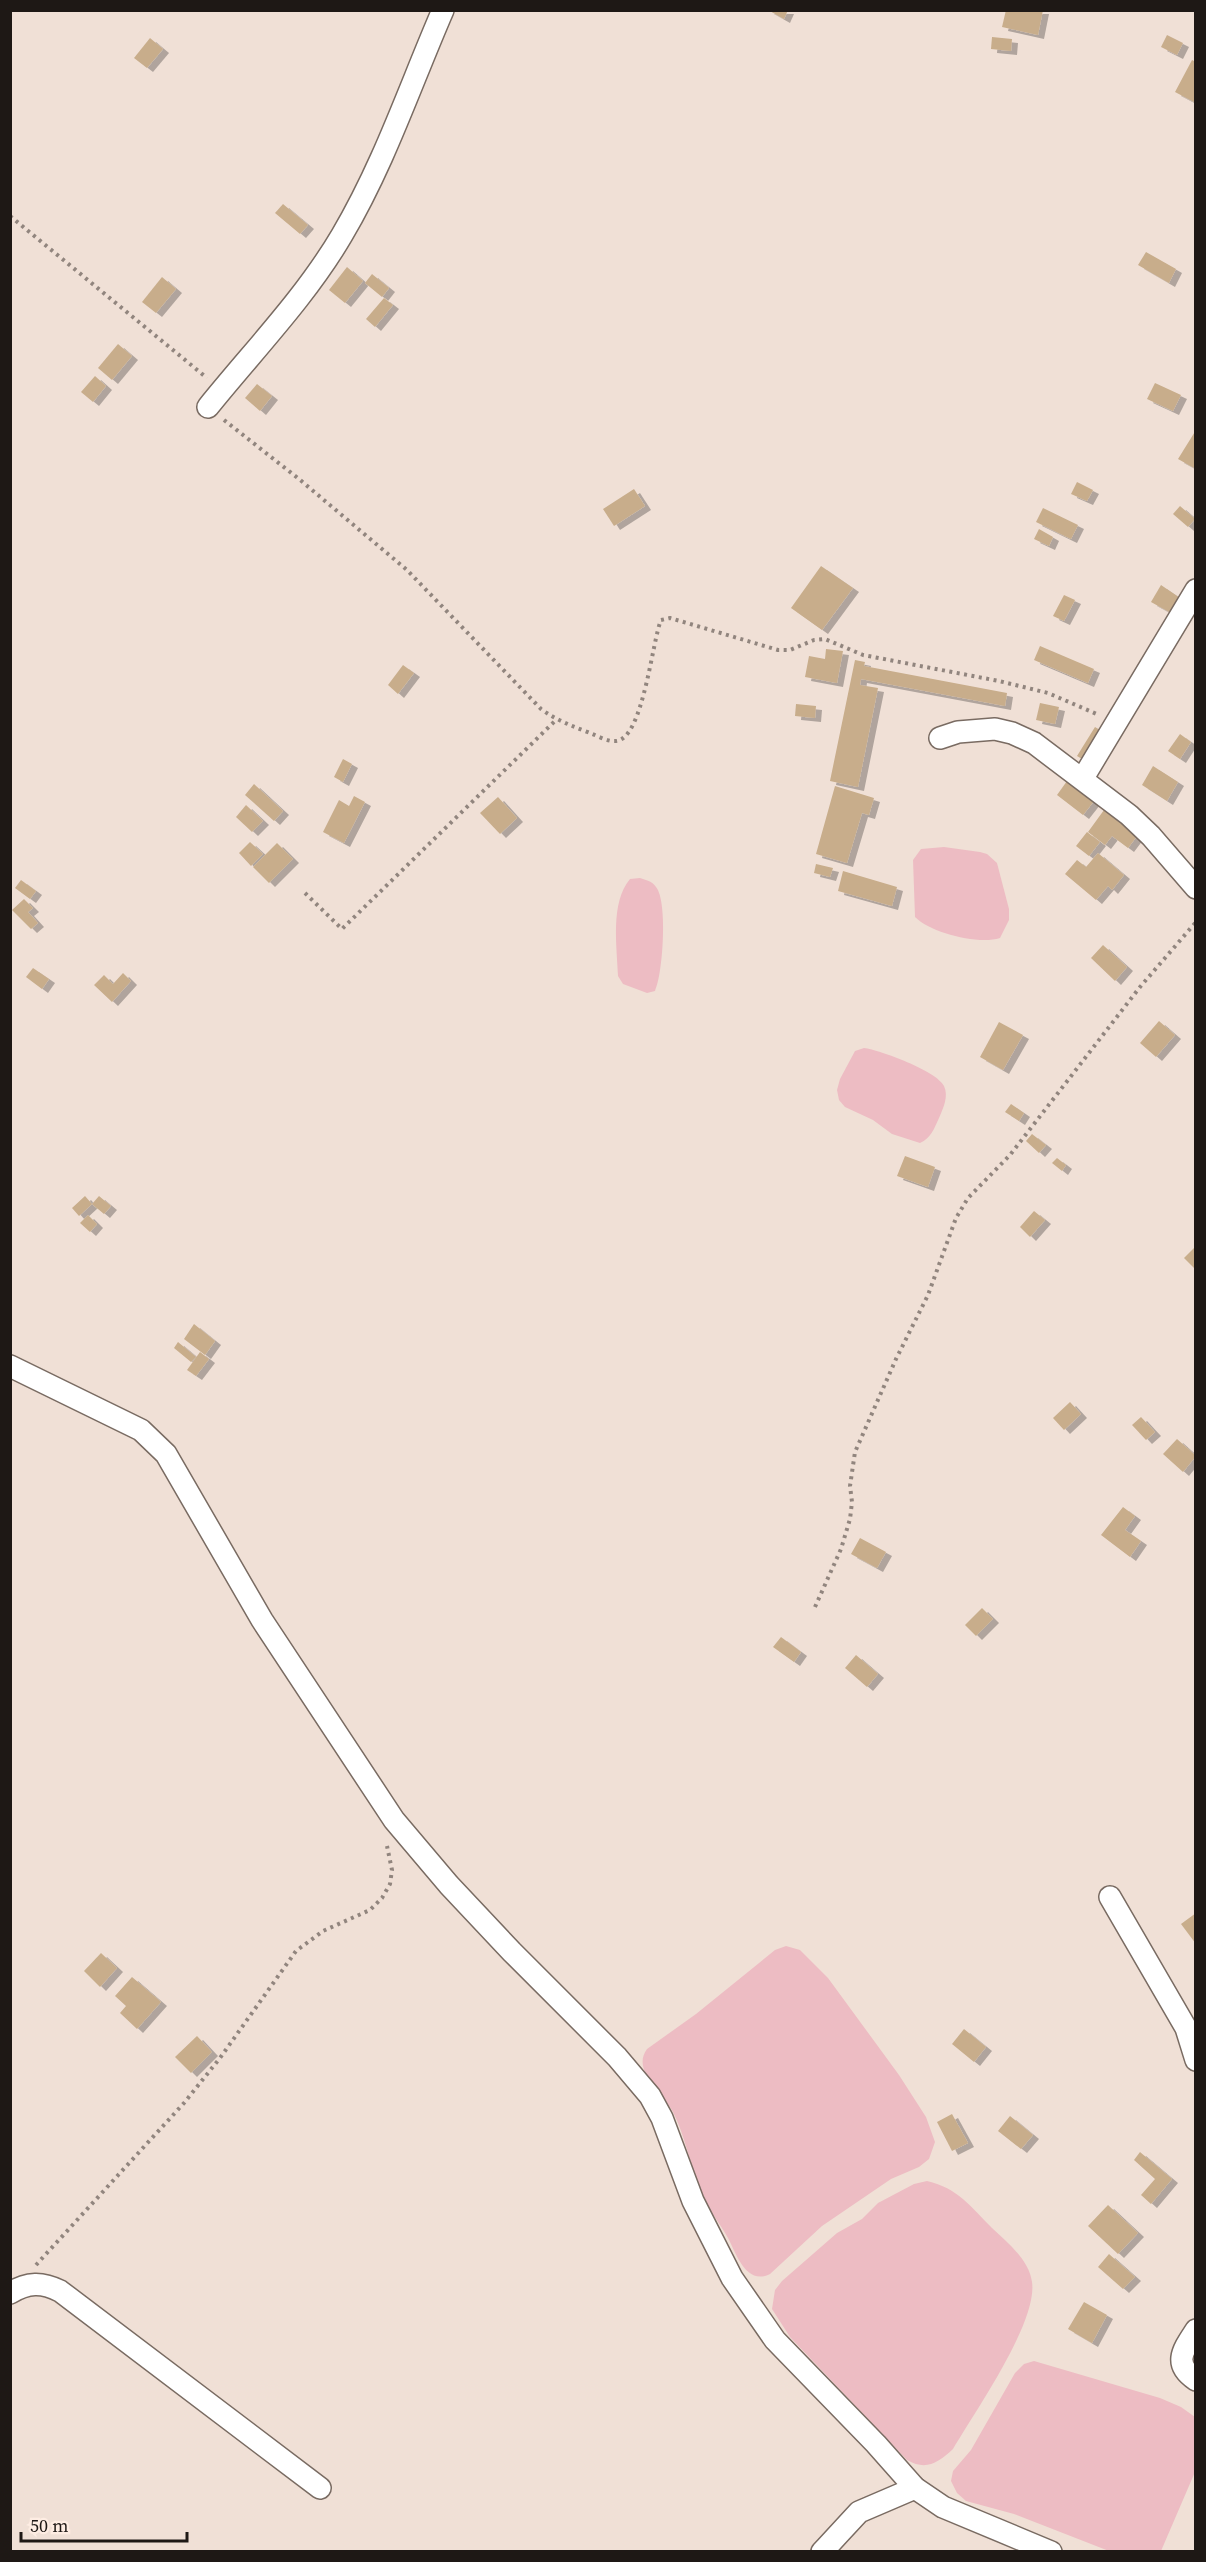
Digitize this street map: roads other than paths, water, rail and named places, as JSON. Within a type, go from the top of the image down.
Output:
[{"type":"street","points":[[207,407],[294,303],[342,236],[370,185],[442,10]]},
{"type":"street","points":[[1083,778],[1196,590]]},
{"type":"street","points":[[940,738],[958,732],[995,729],[1012,733],[1034,743],[1083,778],[1144,829],[1196,888]]},
{"type":"street","points":[[10,1366],[141,1430],[166,1454],[262,1620],[394,1820],[449,1885],[635,2077],[662,2118],[693,2201],[732,2278],[776,2340],[915,2488],[943,2507],[1051,2552]]},
{"type":"street","points":[[1110,1897],[1191,2026],[1196,2060]]},
{"type":"street","points":[[10,2293],[32,2284],[46,2285],[60,2291],[320,2488]]},
{"type":"street","points":[[1196,2330],[1184,2349],[1181,2362],[1185,2373],[1196,2380]]},
{"type":"street","points":[[822,2552],[859,2512],[915,2488]]}]
